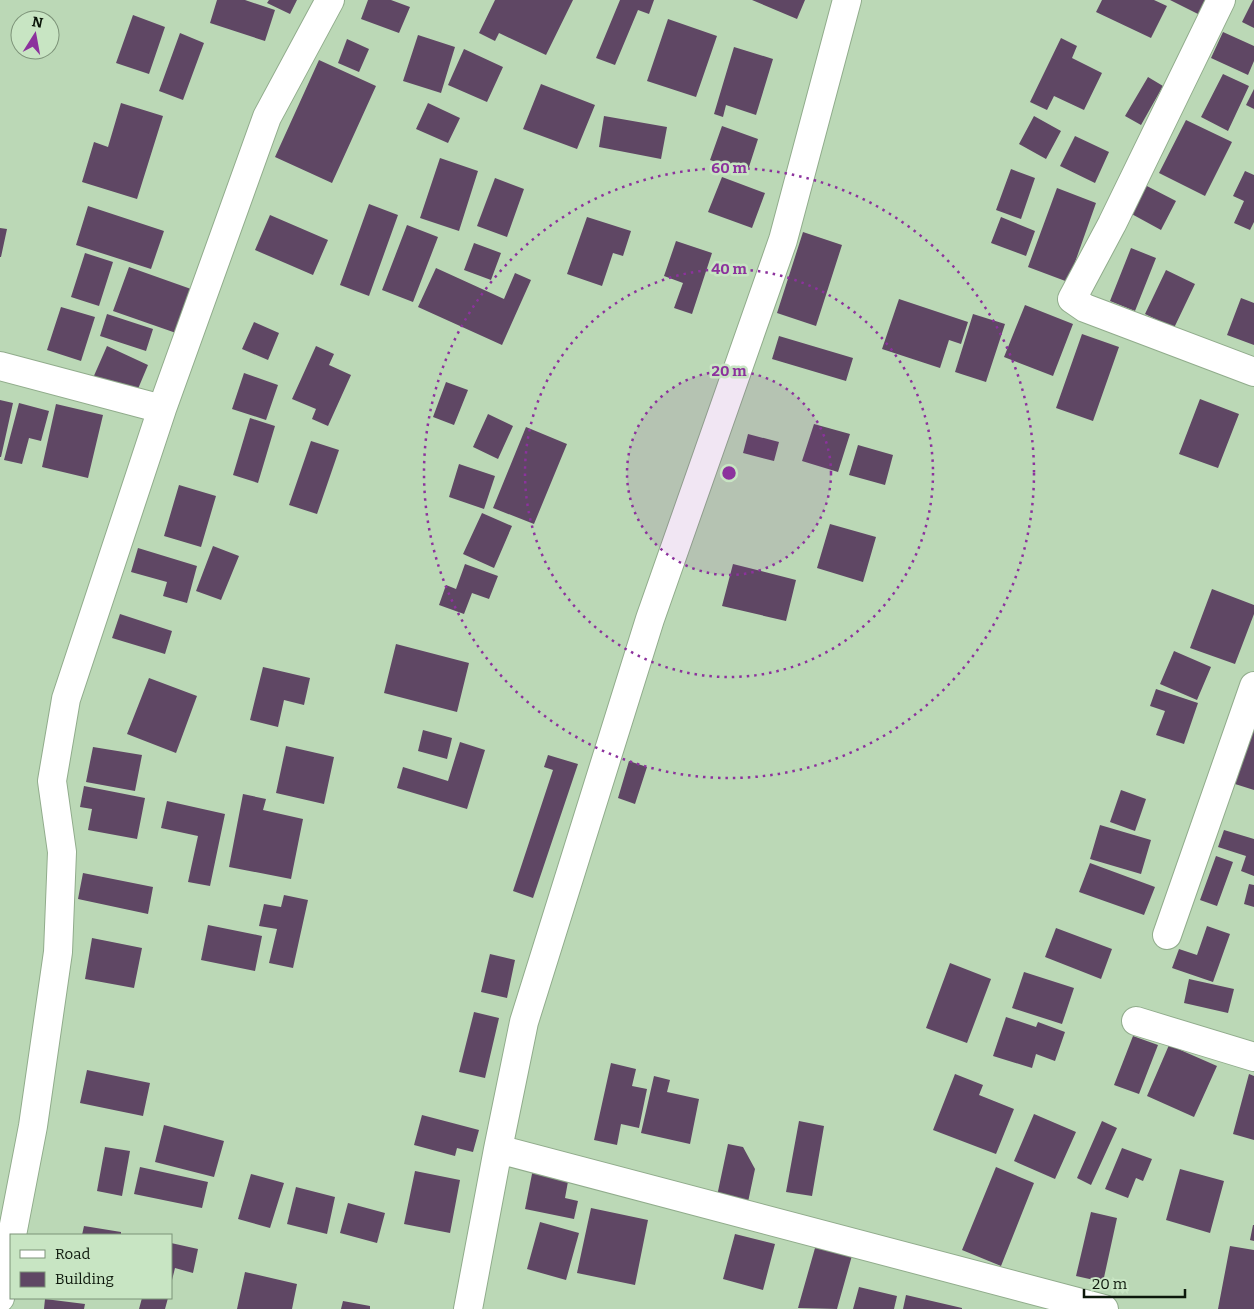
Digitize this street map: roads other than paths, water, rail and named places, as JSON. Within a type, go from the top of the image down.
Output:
[{"type":"street","points":[[13,1234],[33,1126],[58,952],[62,852],[52,781],[66,699],[162,409],[267,117],[330,0]]},
{"type":"street","points":[[468,1309],[524,1022],[650,619],[783,240],[847,0]]},
{"type":"street","points":[[1221,0],[1112,224],[1072,299],[1084,308],[1254,372]]},
{"type":"street","points":[[0,366],[162,409]]},
{"type":"street","points":[[1167,935],[1254,686]]},
{"type":"street","points":[[1136,1021],[1254,1057]]},
{"type":"street","points":[[498,1149],[1104,1309]]},
{"type":"street","points":[[0,1298],[10,1247]]}]
